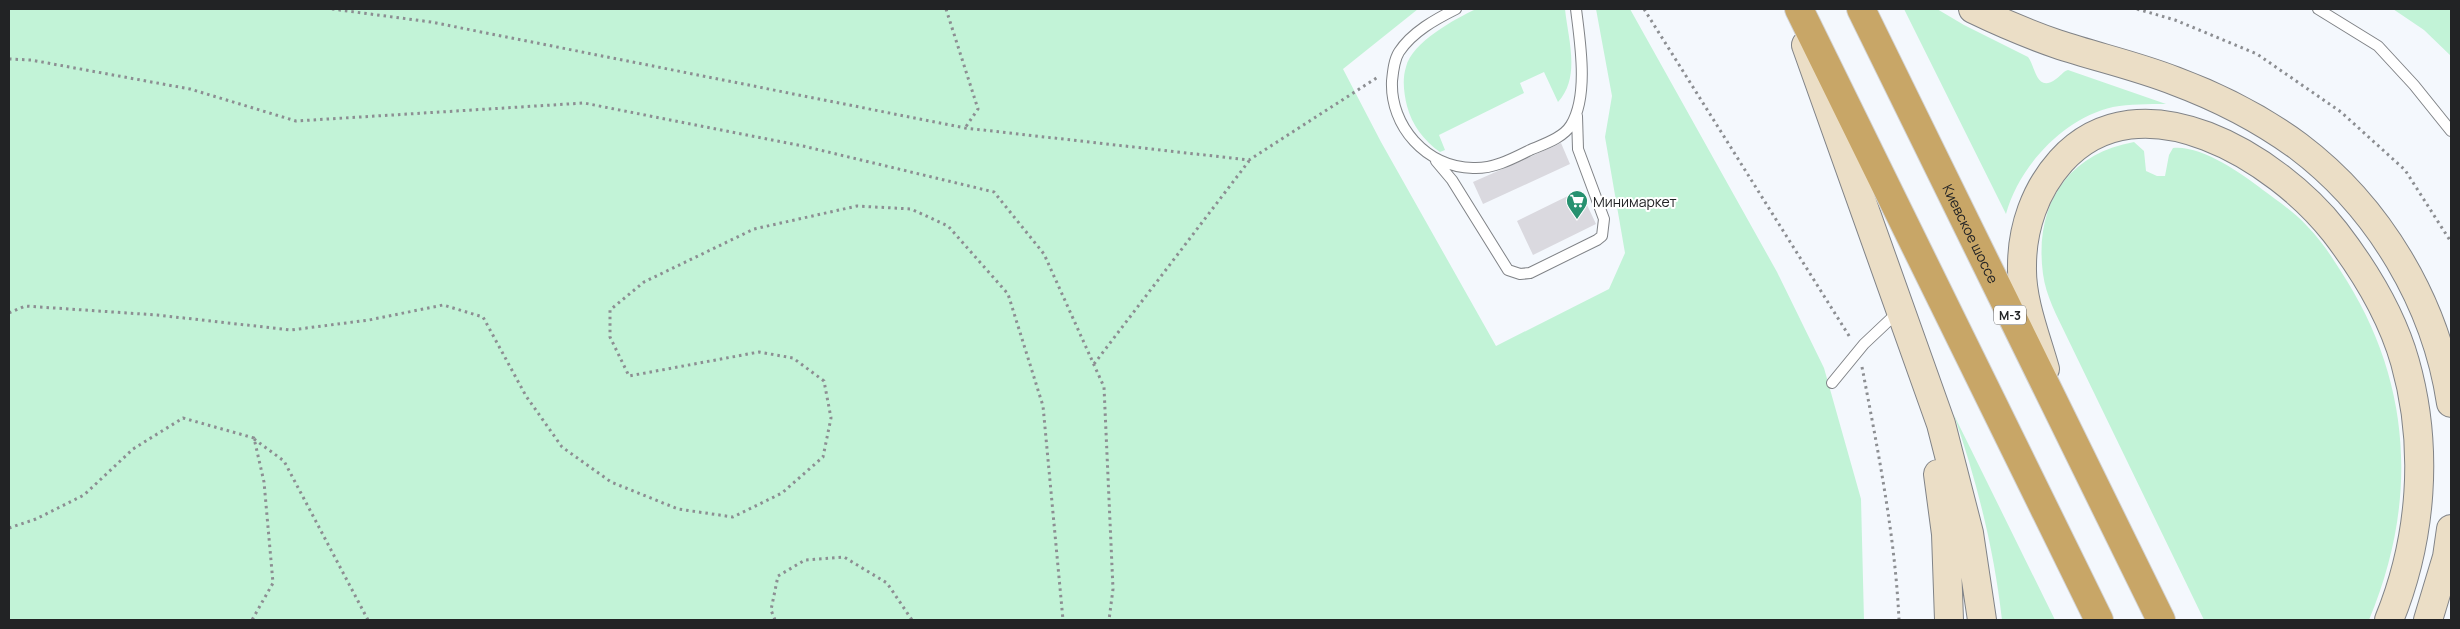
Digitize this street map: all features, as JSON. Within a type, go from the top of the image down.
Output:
[{"type":"highway","points":[[1799,9],[2099,620]]},
{"type":"highway","name":"Киевское шоссе","points":[[1861,9],[2161,620]]},
{"type":"main road","points":[[1793,9],[1941,424],[1970,542],[1982,620]]},
{"type":"main road","points":[[1973,9],[2055,43],[2174,80],[2256,119],[2298,146],[2317,162],[2367,213],[2393,248],[2426,314],[2448,370],[2451,402]]},
{"type":"main road","points":[[2054,404],[2026,298],[2022,266],[2030,213],[2041,190],[2055,168],[2067,155],[2098,134],[2136,124],[2160,124],[2184,128],[2218,142],[2261,166],[2303,199],[2335,232],[2362,271],[2385,312],[2405,362],[2418,429],[2418,491],[2410,556],[2389,620]]},
{"type":"main road","points":[[1911,340],[1942,494],[1950,620]]},
{"type":"main road","points":[[2428,620],[2447,556],[2451,529]]},
{"type":"lane","points":[[1456,9],[1408,40],[1398,54],[1394,64],[1392,96],[1396,113],[1411,137],[1434,158],[1452,180],[1499,259],[1508,270],[1520,274],[1530,273],[1598,240],[1604,229],[1604,219],[1578,149],[1577,109],[1581,82],[1581,59],[1576,9]]},
{"type":"lane","points":[[2318,9],[2378,46],[2414,85],[2451,131]]},
{"type":"lane","points":[[1434,158],[1447,164],[1474,169],[1490,167],[1507,161],[1565,132],[1571,125],[1577,109]]},
{"type":"lane","points":[[1832,383],[1859,351],[1900,311]]},
{"type":"path","points":[[332,9],[431,22],[965,128],[1250,160]]},
{"type":"path","points":[[946,9],[978,109],[965,128]]},
{"type":"path","points":[[1644,9],[1859,351],[1884,486],[1894,553],[1899,620]]},
{"type":"path","points":[[2137,9],[2175,20],[2257,54],[2342,112],[2405,170],[2451,242]]},
{"type":"path","points":[[9,59],[31,60],[190,89],[296,121],[584,103],[803,146],[994,192],[1044,254],[1104,387],[1113,589],[1109,620]]},
{"type":"path","points":[[1094,364],[1250,160],[1378,79],[1379,74]]},
{"type":"path","points":[[9,313],[25,306],[157,315],[291,330],[369,320],[443,305],[482,317],[526,396],[562,447],[611,482],[678,509],[734,517],[782,493],[823,457],[831,418],[824,381],[793,358],[759,352],[629,376],[610,337],[610,310],[644,282],[754,229],[856,206],[912,209],[948,226],[1008,294],[1043,406],[1062,620]]},
{"type":"path","points":[[9,528],[36,518],[84,495],[133,449],[183,418],[254,438],[284,461],[368,620]]},
{"type":"path","points":[[252,620],[273,583],[264,482],[254,438]]},
{"type":"path","points":[[774,620],[771,610],[778,576],[805,560],[844,557],[887,583],[912,620]]},
{"type":"green space","points":[[9,9],[1418,9],[1343,69],[1381,142],[1496,346],[1609,289],[1625,253],[1605,137],[1612,96],[1596,9],[1630,9],[1777,272],[1824,368],[1861,499],[1864,620],[9,620]]},
{"type":"green space","points":[[1476,9],[1565,9],[1571,57],[1569,81],[1565,92],[1558,102],[1544,72],[1520,83],[1524,93],[1439,135],[1445,150],[1440,152],[1424,138],[1412,120],[1405,97],[1404,81],[1406,67],[1410,58],[1425,40],[1446,25]]},
{"type":"green space","points":[[1904,9],[1937,9],[1964,25],[2028,57],[2037,77],[2044,83],[2049,83],[2068,70],[2166,104],[2113,107],[2077,122],[2061,133],[2046,147],[2021,179],[2012,196],[2006,214]]},
{"type":"green space","points":[[2393,9],[2451,9],[2451,56],[2424,30]]},
{"type":"green space","points":[[2134,142],[2144,151],[2146,171],[2157,176],[2165,176],[2169,155],[2173,148],[2196,151],[2208,155],[2244,176],[2291,211],[2324,245],[2347,281],[2369,322],[2385,363],[2396,405],[2401,448],[2401,490],[2395,534],[2385,577],[2369,620],[2204,620],[2049,298],[2043,274],[2042,250],[2044,227],[2050,206],[2060,187],[2073,171],[2090,158],[2110,148]]},
{"type":"green space","points":[[1954,415],[2055,620],[2002,620],[1984,516]]},
{"type":"building","points":[[1561,143],[1570,164],[1483,204],[1473,182]]},
{"type":"building","points":[[1580,190],[1596,224],[1533,255],[1517,221]]},
{"type":"place","name":"Минимаркет","points":[[1577,220]]}]
